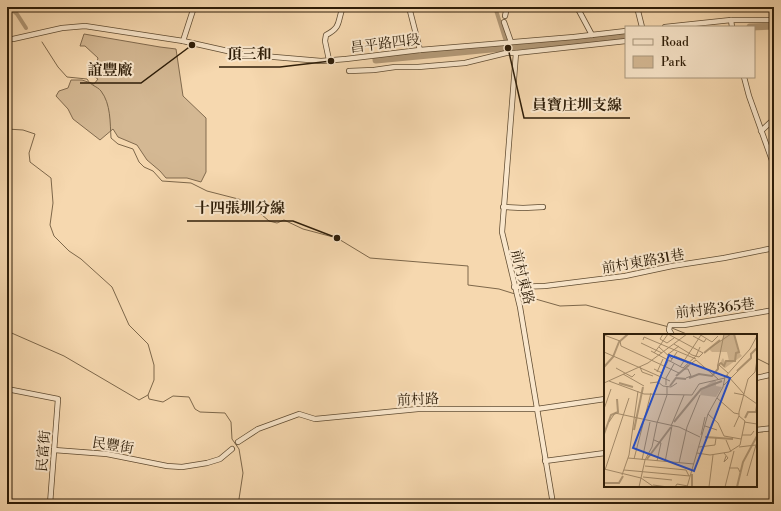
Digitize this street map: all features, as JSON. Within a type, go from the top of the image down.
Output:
[{"type":"street","points":[[183,41],[194,7]]},
{"type":"street","points":[[329,60],[325,41],[326,35],[335,31],[343,7]]},
{"type":"street","points":[[409,7],[420,50]]},
{"type":"street","points":[[507,7],[504,19],[511,42]]},
{"type":"street","points":[[577,7],[592,35]]},
{"type":"street","points":[[637,7],[642,26]]},
{"type":"street","points":[[674,26],[731,20],[774,20]]},
{"type":"street","points":[[731,20],[732,26]]},
{"type":"street","name":"昌平路四段","points":[[7,39],[62,28],[85,26],[183,41],[241,54],[321,61],[420,50],[625,31]]},
{"type":"street","points":[[349,70],[418,67],[464,62],[506,52],[516,53],[625,41]]},
{"type":"street","name":"前村東路","points":[[516,53],[502,232],[520,307],[553,504]]},
{"type":"street","points":[[744,78],[774,166]]},
{"type":"street","points":[[761,131],[774,119]]},
{"type":"street","points":[[503,207],[542,207]]},
{"type":"street","name":"前村東路31巷","points":[[514,287],[545,286],[625,276],[774,248]]},
{"type":"street","name":"前村路365巷","points":[[671,334],[669,330],[670,324],[684,325],[774,310]]},
{"type":"street","points":[[757,378],[774,374]]},
{"type":"street","name":"民富街","points":[[7,389],[58,399],[50,504]]},
{"type":"street","name":"前村路","points":[[238,442],[258,428],[299,414],[315,419],[418,409],[536,409],[604,399]]},
{"type":"street","points":[[757,430],[774,428]]},
{"type":"street","name":"民豐街","points":[[54,450],[107,454],[167,466],[182,467],[207,463],[220,459],[232,449]]},
{"type":"street","points":[[545,461],[604,453]]},
{"type":"green space","points":[[84,34],[176,49],[183,96],[206,118],[206,172],[201,182],[187,178],[166,178],[147,160],[137,145],[118,137],[113,129],[100,140],[73,119],[68,109],[56,96],[59,91],[68,88],[71,80],[82,80],[94,84],[98,79],[93,76],[98,58],[85,46],[80,46]]},
{"type":"waterway","points":[[9,7],[17,14],[26,28]]},
{"type":"waterway","points":[[495,7],[508,48]]},
{"type":"waterway","points":[[755,27],[774,26]]},
{"type":"waterway","points":[[376,60],[625,36]]},
{"type":"waterway","points":[[42,42],[58,67],[67,77],[87,79],[101,91],[107,102],[111,138],[118,144],[133,149],[139,162],[144,167],[153,171],[162,181],[191,183],[207,191],[246,201],[269,221],[277,223],[284,220],[303,229],[337,238],[370,258],[468,266],[468,285],[499,289],[515,294]]},
{"type":"waterway","points":[[7,129],[23,130],[35,134],[29,153],[30,162],[51,178],[53,203],[50,225],[54,236],[69,251],[81,259],[112,287],[129,325],[148,344],[154,365],[154,380],[148,395],[149,399],[163,402],[173,396],[189,397],[195,409],[200,412],[225,413],[231,422],[232,439],[239,449],[243,473],[239,499],[235,504]]},
{"type":"waterway","points":[[518,294],[560,306],[586,305],[669,327]]},
{"type":"waterway","points":[[672,328],[687,334]]},
{"type":"waterway","points":[[7,331],[64,356],[139,400],[148,395]]},
{"type":"waterway","points":[[757,358],[774,367]]},
{"type":"place","name":"誼豐廠","points":[[192,45]]},
{"type":"place","name":"員寶庄圳支線","points":[[508,48]]},
{"type":"place","name":"頂三和","points":[[331,61]]},
{"type":"place","name":"十四張圳分線","points":[[337,238]]}]
